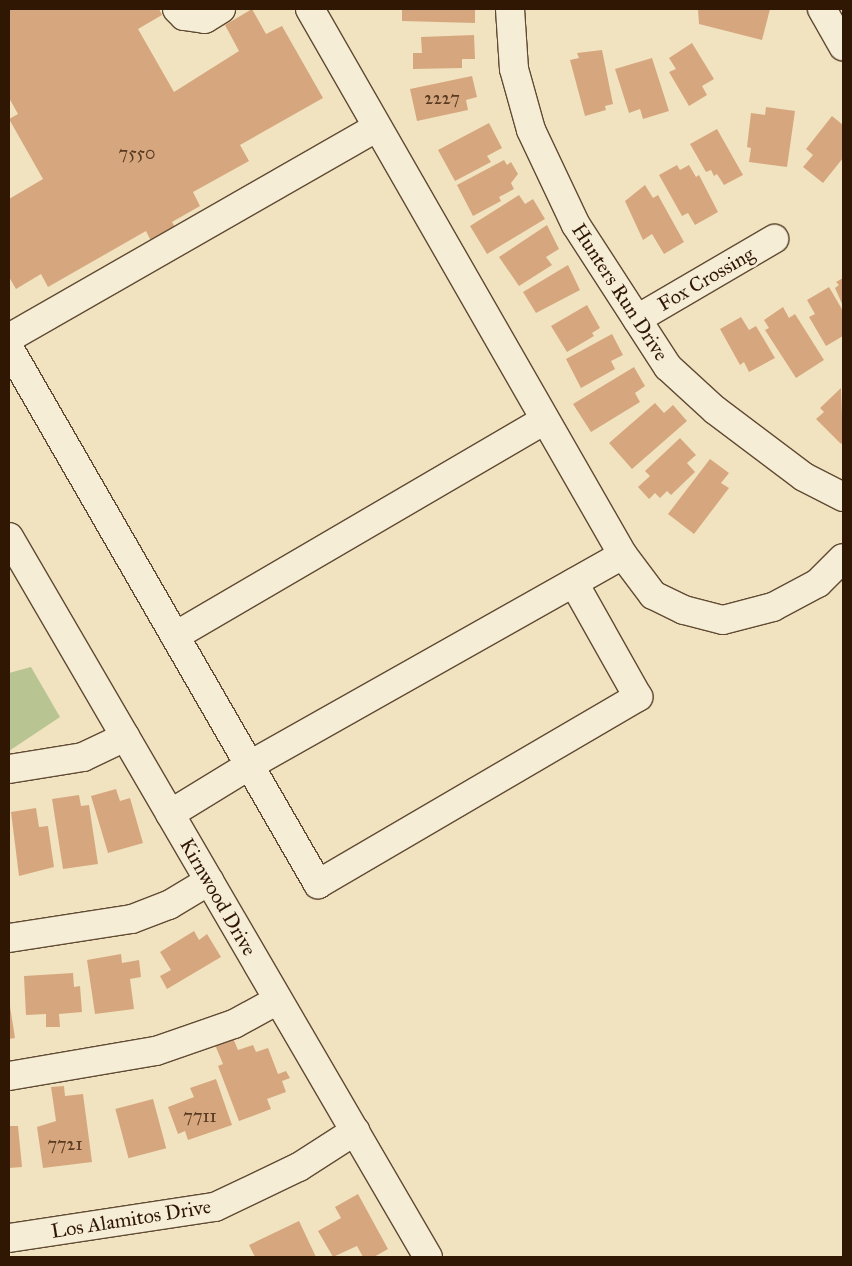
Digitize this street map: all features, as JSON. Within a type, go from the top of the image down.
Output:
[{"type":"street","points":[[177,9],[184,16],[199,19],[221,9]]},
{"type":"street","points":[[310,9],[623,555],[653,594],[684,610],[723,620],[773,607],[818,583],[843,558]]},
{"type":"street","name":"Hunters Run Drive","points":[[510,9],[514,69],[531,130],[576,225],[668,367],[715,410],[804,477],[843,497]]},
{"type":"street","points":[[822,9],[843,46]]},
{"type":"street","points":[[9,338],[377,127]]},
{"type":"street","name":"Fox Crossing","points":[[638,319],[774,239]]},
{"type":"street","points":[[9,348],[318,884],[638,697],[574,583]]},
{"type":"street","points":[[175,636],[545,420]]},
{"type":"street","name":"Kirnwood Drive","points":[[9,537],[428,1257]]},
{"type":"street","points":[[170,814],[250,765],[623,555]]},
{"type":"street","points":[[9,769],[83,757],[125,737]]},
{"type":"street","points":[[9,938],[132,919],[169,905],[209,881]]},
{"type":"street","points":[[9,1076],[156,1052],[234,1024],[278,1000]]},
{"type":"street","name":"Los Alamitos Drive","points":[[9,1238],[215,1207],[299,1168],[355,1131]]},
{"type":"green space","points":[[31,667],[60,717],[9,751],[9,673]]},
{"type":"building","points":[[9,9],[159,9],[162,15],[138,29],[174,92],[239,51],[225,25],[252,9],[266,34],[282,26],[323,98],[240,145],[249,161],[193,192],[200,206],[172,222],[176,229],[152,243],[146,231],[48,287],[41,274],[16,289],[9,277],[9,199],[43,179],[9,119],[18,114],[9,98]]},
{"type":"building","points":[[402,9],[475,9],[475,23],[402,21]]},
{"type":"building","points":[[698,9],[770,9],[762,40],[699,24]]},
{"type":"building","points":[[474,35],[475,59],[462,59],[462,68],[413,69],[413,53],[422,53],[421,37]]},
{"type":"building","points":[[692,43],[714,79],[702,86],[707,95],[689,106],[669,72],[676,69],[669,58]]},
{"type":"building","points":[[602,50],[613,104],[605,106],[606,110],[585,116],[570,60],[579,58],[577,53]]},
{"type":"building","points":[[652,58],[669,111],[643,119],[640,109],[629,113],[615,69]]},
{"type":"building","points":[[472,76],[477,97],[466,100],[468,110],[417,121],[410,89]]},
{"type":"building","points":[[766,107],[795,111],[787,167],[749,162],[751,148],[747,147],[751,113],[765,115]]},
{"type":"building","points":[[832,116],[843,125],[843,158],[823,183],[803,167],[813,155],[806,149]]},
{"type":"building","points":[[489,123],[502,148],[487,156],[491,162],[455,181],[438,150]]},
{"type":"building","points":[[717,129],[743,175],[724,185],[717,174],[714,176],[711,170],[706,172],[690,144]]},
{"type":"building","points":[[504,160],[507,165],[511,162],[518,174],[511,183],[514,189],[499,197],[501,201],[473,216],[457,185]]},
{"type":"building","points":[[677,165],[680,170],[689,165],[696,177],[699,175],[718,212],[695,225],[688,213],[682,216],[659,175]]},
{"type":"building","points":[[645,185],[653,198],[658,195],[684,242],[664,254],[652,234],[643,240],[625,201]]},
{"type":"building","points":[[519,195],[525,204],[533,199],[545,219],[487,254],[470,226]]},
{"type":"building","points":[[547,225],[559,249],[546,257],[552,265],[519,286],[499,257]]},
{"type":"building","points":[[568,265],[580,290],[536,313],[523,292]]},
{"type":"building","points":[[843,278],[843,306],[835,288],[839,285],[836,282]]},
{"type":"building","points":[[829,287],[843,311],[843,336],[826,346],[809,317],[815,314],[807,300]]},
{"type":"building","points":[[587,305],[600,328],[592,333],[594,336],[567,352],[551,326]]},
{"type":"building","points":[[783,307],[789,318],[795,314],[824,360],[796,378],[765,330],[769,328],[764,320]]},
{"type":"building","points":[[741,317],[749,330],[756,326],[775,358],[749,372],[744,362],[740,365],[720,329]]},
{"type":"building","points":[[612,334],[623,355],[611,361],[615,369],[581,388],[566,359]]},
{"type":"building","points":[[634,367],[645,386],[635,393],[640,402],[591,432],[573,404]]},
{"type":"building","points":[[841,388],[843,442],[841,444],[816,419],[824,412],[820,408]]},
{"type":"building","points":[[655,403],[664,413],[673,405],[687,421],[632,469],[609,443]]},
{"type":"building","points":[[680,438],[696,455],[687,463],[695,472],[671,495],[667,491],[660,498],[655,493],[649,499],[638,487],[650,476],[645,471]]},
{"type":"building","points":[[710,459],[729,473],[721,483],[729,488],[694,534],[668,514]]},
{"type":"building","points":[[116,789],[120,801],[130,798],[143,843],[108,853],[91,796]]},
{"type":"building","points":[[79,795],[81,806],[89,805],[98,864],[63,869],[52,799]]},
{"type":"building","points":[[36,808],[39,827],[48,826],[54,867],[19,876],[11,812]]},
{"type":"building","points":[[194,931],[199,940],[207,934],[221,957],[167,989],[160,976],[171,970],[160,952]]},
{"type":"building","points":[[121,954],[122,963],[139,960],[141,977],[130,979],[134,1009],[95,1014],[87,960]]},
{"type":"building","points":[[73,973],[74,987],[80,986],[82,1012],[59,1014],[60,1027],[46,1027],[46,1014],[26,1015],[24,976]]},
{"type":"building","points":[[9,1000],[15,1038],[9,1039]]},
{"type":"building","points":[[233,1038],[238,1050],[253,1045],[256,1052],[268,1048],[278,1074],[286,1071],[290,1078],[282,1081],[286,1092],[267,1099],[271,1109],[239,1121],[218,1066],[223,1064],[215,1045]]},
{"type":"building","points":[[216,1079],[232,1125],[188,1140],[185,1131],[178,1134],[168,1107],[194,1097],[190,1088]]},
{"type":"building","points":[[64,1086],[65,1096],[83,1094],[92,1162],[43,1168],[37,1127],[56,1121],[51,1087]]},
{"type":"building","points":[[153,1099],[166,1148],[129,1158],[115,1109]]},
{"type":"building","points":[[9,1126],[18,1126],[22,1167],[9,1168]]},
{"type":"building","points":[[358,1194],[388,1249],[374,1257],[363,1257],[357,1246],[333,1257],[318,1231],[341,1218],[335,1207]]},
{"type":"building","points":[[299,1221],[316,1257],[255,1257],[249,1245]]}]
